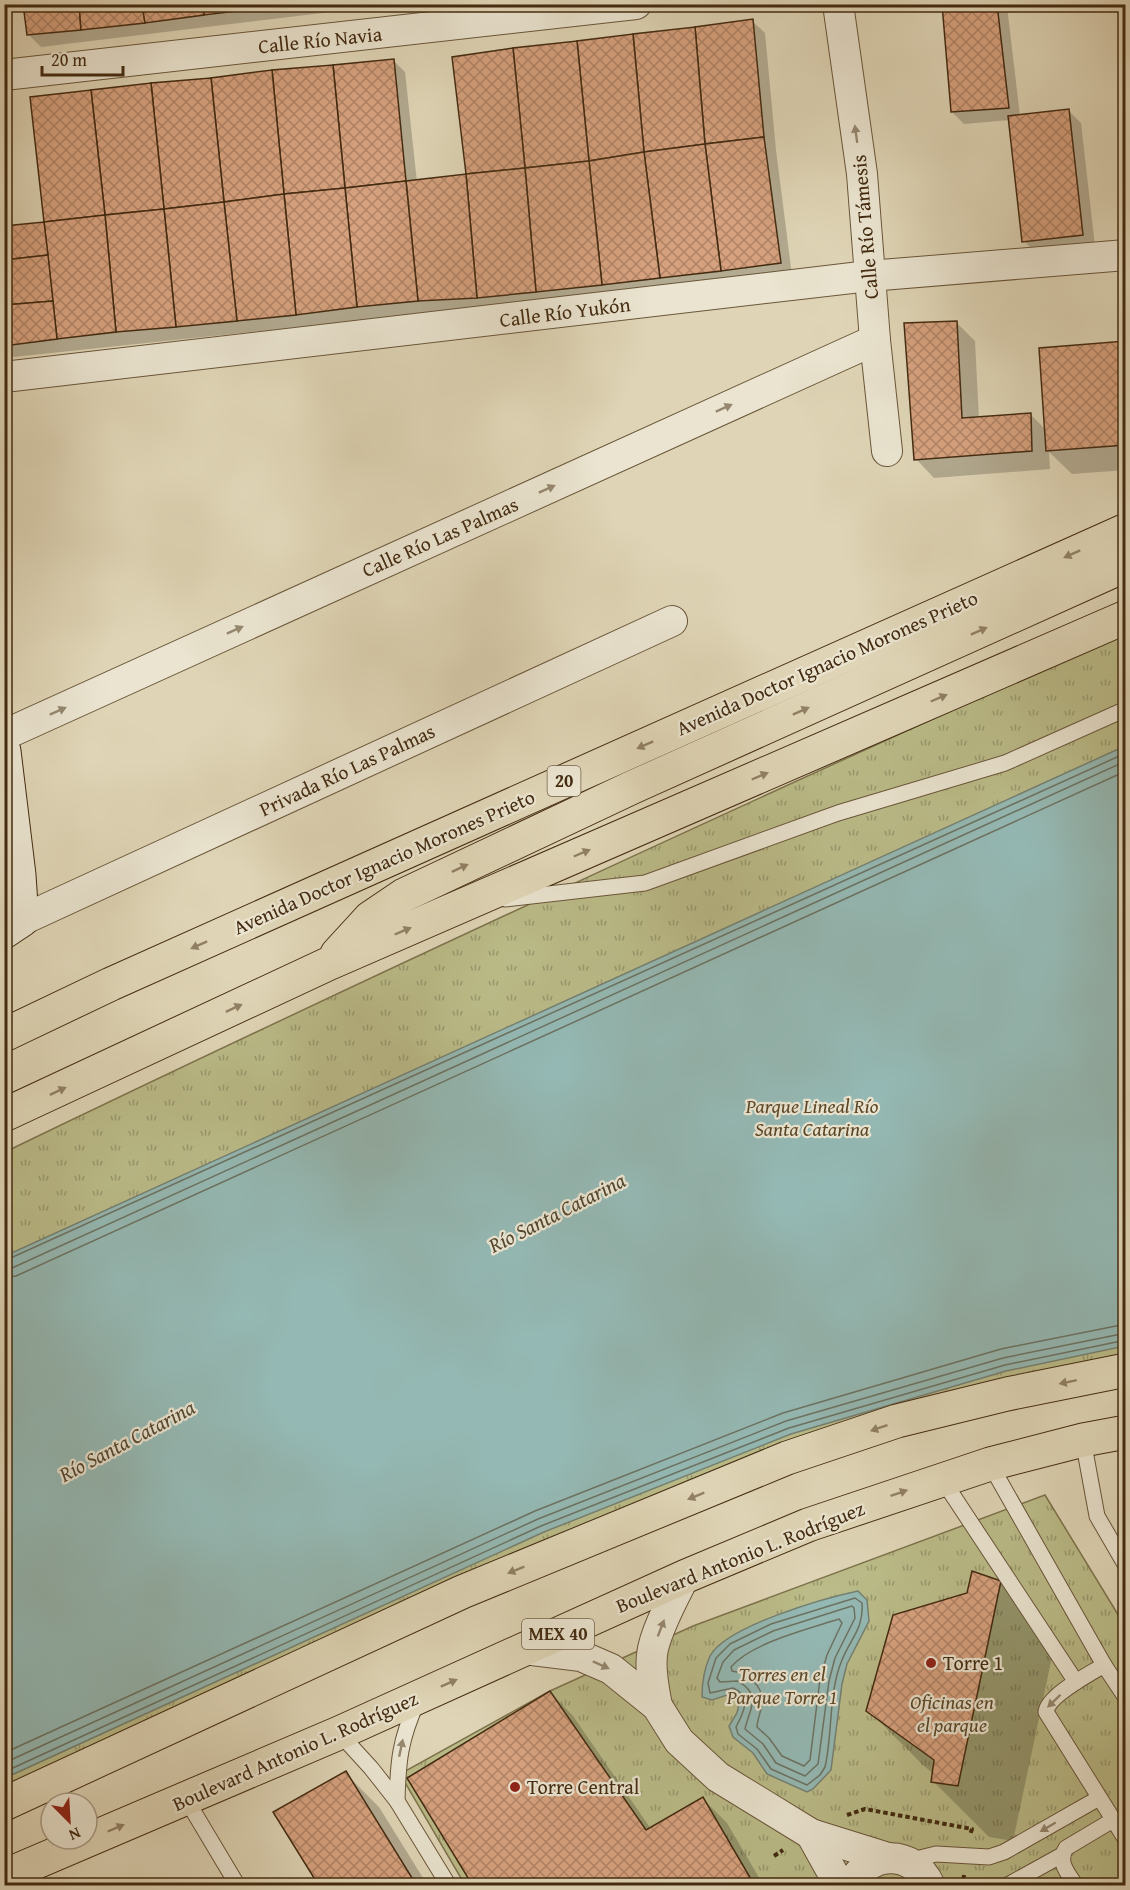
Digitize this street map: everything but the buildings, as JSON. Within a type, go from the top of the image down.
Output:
[{"type":"main road","name":"Avenida Doctor Ignacio Morones Prieto","points":[[4,1035],[122,979],[1125,530]]},
{"type":"main road","points":[[330,963],[370,918],[404,895],[633,787],[1125,565]]},
{"type":"main road","points":[[4,1115],[330,963],[1125,617]]},
{"type":"main road","points":[[4,1804],[462,1592],[788,1458],[897,1421],[1007,1394],[1125,1370]]},
{"type":"main road","name":"Boulevard Antonio L. Rodríguez","points":[[4,1876],[339,1733],[684,1577],[808,1525],[990,1464],[1083,1440],[1125,1432]]},
{"type":"street","name":"Calle Río Navia","points":[[4,75],[636,4]]},
{"type":"street","name":"Calle Río Támesis","points":[[838,4],[862,174],[869,276],[886,451]]},
{"type":"street","name":"Calle Río Yukón","points":[[4,377],[869,276],[1125,255]]},
{"type":"street","name":"Calle Río Las Palmas","points":[[4,735],[875,340]]},
{"type":"street","name":"Privada Río Las Palmas","points":[[13,926],[672,621]]},
{"type":"street","points":[[4,751],[13,926]]},
{"type":"street","points":[[657,1706],[652,1678],[652,1653],[662,1623],[684,1577]]},
{"type":"street","points":[[524,1649],[580,1656],[611,1669],[657,1706],[679,1741],[718,1777],[811,1834],[918,1867],[927,1877],[930,1886]]},
{"type":"street","points":[[811,1834],[840,1886]]},
{"type":"street","points":[[851,1886],[855,1877],[865,1867],[878,1860],[897,1860]]},
{"type":"lane","points":[[467,903],[645,883],[838,813],[1005,763],[1125,709]]},
{"type":"lane","points":[[1083,1440],[1097,1516],[1125,1566]]},
{"type":"lane","points":[[990,1464],[1125,1698]]},
{"type":"lane","points":[[942,1479],[1076,1682]]},
{"type":"lane","points":[[1104,1665],[1076,1682],[1049,1703],[1046,1712],[1125,1840]]},
{"type":"lane","points":[[397,1801],[398,1761],[405,1729],[419,1697]]},
{"type":"lane","points":[[339,1733],[397,1801],[449,1886]]},
{"type":"lane","points":[[897,1860],[936,1854],[989,1857],[1004,1852],[1099,1798]]},
{"type":"lane","points":[[186,1799],[238,1886]]},
{"type":"lane","points":[[1076,1886],[1062,1863],[1062,1855],[1066,1848],[1113,1820]]},
{"type":"lane","points":[[1006,1886],[1062,1855]]},
{"type":"green space","name":"Río Santa Catarina","points":[[1125,632],[1125,1367],[929,1408],[5,1803],[5,1152],[564,888]]},
{"type":"green space","name":"Oficinas en el parque","points":[[1045,1495],[1125,1626],[1125,1885],[465,1885],[400,1774],[550,1691],[693,1626]]},
{"type":"water","name":"Río Santa Catarina","points":[[1125,746],[1125,1346],[1006,1371],[791,1434],[544,1532],[5,1778],[5,1256]]},
{"type":"water","points":[[858,1591],[867,1600],[869,1621],[847,1664],[842,1684],[831,1770],[813,1789],[807,1792],[767,1774],[753,1753],[733,1737],[729,1726],[737,1713],[740,1700],[733,1693],[712,1700],[702,1697],[705,1671],[710,1656],[735,1634],[778,1615]]},
{"type":"place","name":"Torre 1","points":[[931,1663]]},
{"type":"place","name":"Torre Central","points":[[515,1787]]},
{"type":"park label","name":"Parque Lineal Río Santa Catarina","points":[[812,1118]]},
{"type":"park label","name":"Torres en el Parque Torre 1","points":[[782,1686]]}]
